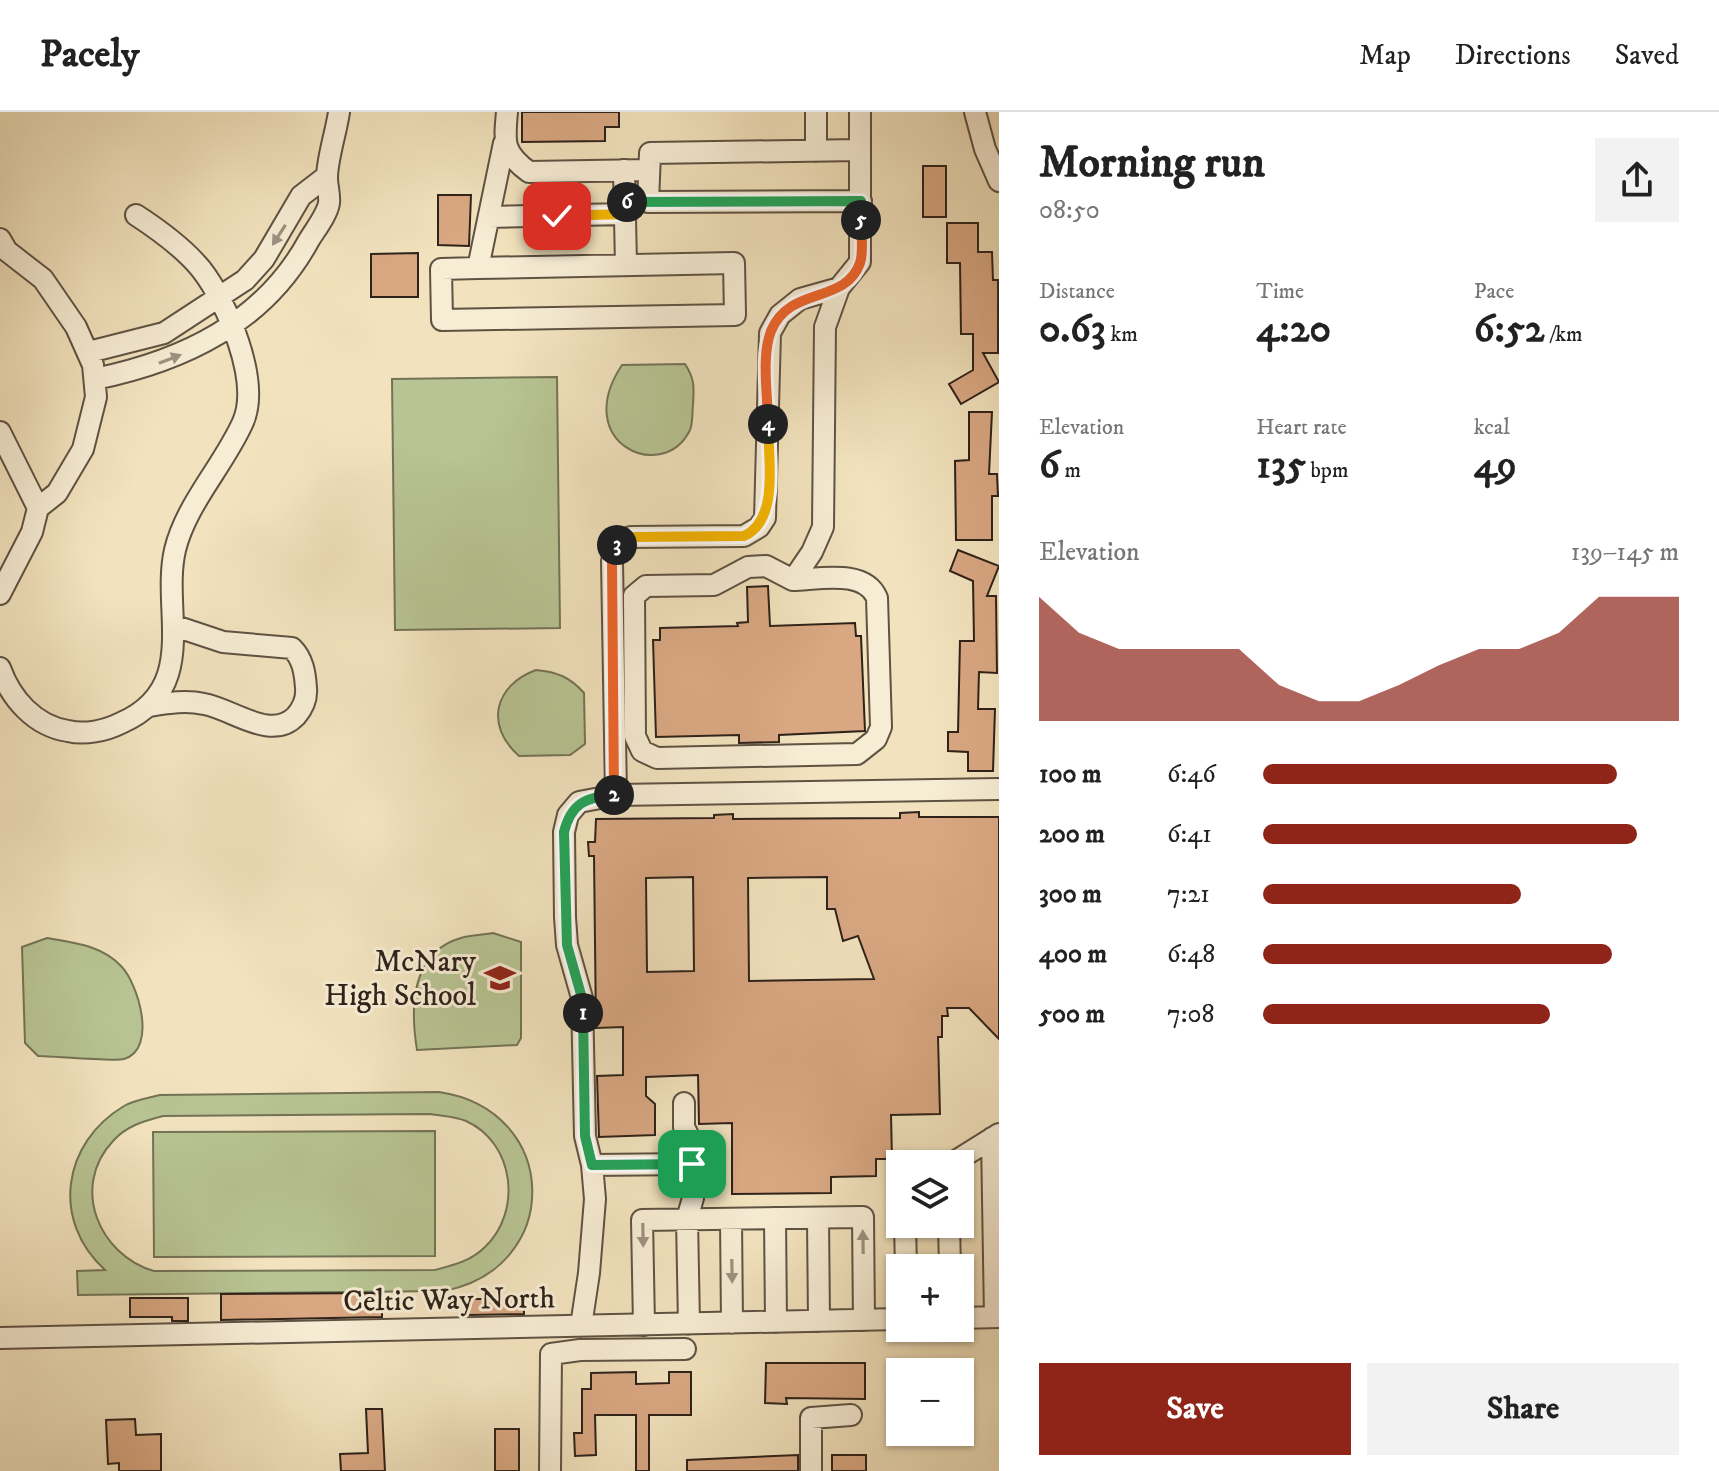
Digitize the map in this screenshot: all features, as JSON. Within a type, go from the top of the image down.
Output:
[{"type":"street","points":[[95,379],[140,370],[196,348],[232,326],[267,296],[304,249],[329,204],[327,176],[339,112]]},
{"type":"street","points":[[478,268],[504,143],[507,112]]},
{"type":"street","points":[[816,112],[816,151]]},
{"type":"street","points":[[793,580],[812,552],[823,527],[825,327],[839,288],[860,262],[860,112]]},
{"type":"street","points":[[975,112],[985,149],[999,181]]},
{"type":"street","points":[[504,143],[514,161],[529,172],[649,170]]},
{"type":"street","points":[[648,202],[650,153],[860,150]]},
{"type":"street","points":[[624,170],[626,265]]},
{"type":"street","points":[[89,352],[164,333],[245,280],[301,196],[327,176]]},
{"type":"street","points":[[489,217],[625,208],[648,202],[861,201]]},
{"type":"street","points":[[136,215],[182,250],[202,271],[232,326],[246,371],[248,410],[186,523],[175,550],[175,626],[169,666],[149,706]]},
{"type":"street","points":[[0,594],[32,532],[38,508],[57,493],[83,449],[94,415],[95,379],[89,352],[43,279],[2,252]]},
{"type":"street","points":[[734,263],[735,315],[442,320],[441,269],[478,268],[734,263]]},
{"type":"street","points":[[616,795],[612,561],[618,543],[631,537],[744,536],[759,527],[768,508],[770,333],[780,315],[800,299],[839,288]]},
{"type":"street","points":[[0,432],[38,508]]},
{"type":"street","points":[[766,566],[793,580],[859,579],[872,587],[877,598],[881,727],[876,739],[857,754],[657,758],[642,751],[635,736],[634,596],[646,586],[714,585],[748,567],[766,566]]},
{"type":"street","points":[[0,668],[25,709],[37,720],[62,730],[93,732],[113,727],[149,706],[177,702],[204,704],[273,727],[292,720],[305,703],[303,668],[292,648],[223,642],[175,626]]},
{"type":"street","points":[[581,1326],[594,1222],[592,1165],[585,1136],[582,998],[567,945],[565,917],[564,832],[568,815],[579,802],[616,795],[999,789]]},
{"type":"street","points":[[684,1103],[684,1127],[692,1143],[693,1198],[687,1219],[689,1324]]},
{"type":"street","points":[[974,1150],[996,1136]]},
{"type":"street","points":[[974,1318],[997,1317],[996,1136]]},
{"type":"street","points":[[592,1165],[692,1164]]},
{"type":"street","points":[[644,1325],[642,1220],[863,1217],[864,1320]]},
{"type":"street","points":[[775,1218],[776,1322]]},
{"type":"street","points":[[818,1218],[819,1321]]},
{"type":"street","points":[[731,1219],[732,1323]]},
{"type":"street","name":"Celtic Way North","points":[[0,1338],[886,1319]]},
{"type":"street","points":[[550,1471],[551,1354],[580,1350],[685,1349]]},
{"type":"street","points":[[811,1471],[811,1418],[851,1415]]},
{"type":"green space","points":[[685,364],[694,389],[690,430],[677,446],[661,454],[643,454],[626,447],[614,434],[607,416],[609,392],[622,365]]},
{"type":"green space","points":[[557,377],[560,628],[395,630],[392,379]]},
{"type":"green space","points":[[536,670],[563,676],[584,693],[585,744],[570,755],[519,756],[501,732],[498,719],[503,696],[511,685]]},
{"type":"green space","points":[[493,933],[521,942],[521,1038],[517,1045],[417,1050],[415,999],[423,968],[444,945],[465,937]]},
{"type":"green space","points":[[47,938],[96,949],[121,966],[133,986],[142,1015],[140,1043],[134,1053],[118,1060],[38,1056],[25,1043],[22,947]]},
{"type":"green space","points":[[439,1092],[479,1105],[508,1127],[526,1157],[532,1190],[527,1223],[511,1253],[483,1277],[444,1291],[78,1295],[77,1271],[105,1270],[76,1229],[71,1206],[71,1184],[77,1161],[87,1140],[103,1122],[128,1104],[160,1095]],"holes":[[[430,1114],[462,1119],[482,1131],[495,1145],[508,1179],[505,1216],[497,1232],[485,1247],[462,1262],[435,1270],[154,1271],[135,1263],[118,1250],[97,1217],[93,1198],[94,1178],[100,1159],[118,1136],[149,1120],[163,1116]]]},
{"type":"green space","points":[[435,1131],[435,1256],[154,1257],[153,1132]]},
{"type":"building","points":[[522,112],[619,112],[619,127],[605,127],[605,141],[522,142]]},
{"type":"building","points":[[923,166],[946,166],[946,217],[923,217]]},
{"type":"building","points":[[438,195],[471,195],[469,246],[438,245]]},
{"type":"building","points":[[947,223],[978,223],[978,252],[992,252],[993,280],[998,280],[998,353],[983,353],[999,382],[961,404],[949,384],[973,370],[973,334],[961,334],[960,263],[947,263]]},
{"type":"building","points":[[418,253],[418,297],[371,297],[371,254]]},
{"type":"building","points":[[969,412],[992,412],[989,474],[997,474],[998,496],[992,496],[992,540],[956,540],[955,461],[969,460]]},
{"type":"building","points":[[958,550],[999,566],[987,596],[996,596],[997,673],[979,672],[978,709],[995,709],[993,771],[968,771],[968,752],[948,751],[948,732],[958,732],[960,641],[974,641],[973,581],[950,571]]},
{"type":"building","points":[[768,586],[770,626],[855,623],[856,636],[861,636],[865,731],[779,735],[779,742],[739,743],[739,735],[656,737],[653,640],[660,640],[660,628],[738,626],[737,623],[748,622],[747,587]]},
{"type":"building","points":[[919,812],[919,817],[999,817],[999,1039],[969,1008],[947,1008],[948,1016],[942,1016],[942,1037],[938,1037],[940,1114],[891,1115],[892,1150],[886,1150],[886,1159],[876,1159],[876,1176],[831,1177],[831,1193],[732,1194],[732,1123],[699,1124],[698,1075],[646,1077],[646,1096],[655,1104],[655,1135],[599,1137],[597,1076],[623,1075],[623,1027],[596,1028],[594,856],[589,856],[588,842],[595,842],[596,819],[714,818],[714,815],[733,814],[733,819],[900,818],[900,813]],"holes":[[[693,877],[694,971],[647,972],[646,878]],[[827,877],[827,909],[835,909],[843,941],[858,936],[874,979],[749,981],[748,878]]]},
{"type":"building","points":[[382,1293],[382,1317],[221,1320],[221,1294]]},
{"type":"building","points":[[130,1298],[188,1298],[188,1321],[172,1321],[172,1317],[130,1317]]},
{"type":"building","points":[[468,1299],[524,1299],[524,1314],[468,1315]]},
{"type":"building","points":[[766,1363],[865,1363],[865,1399],[786,1398],[787,1404],[765,1403]]},
{"type":"building","points":[[636,1372],[636,1384],[669,1383],[669,1372],[691,1372],[691,1415],[649,1415],[649,1471],[636,1471],[636,1415],[595,1415],[596,1455],[575,1456],[574,1433],[582,1433],[582,1389],[591,1389],[591,1373]]},
{"type":"building","points":[[366,1409],[382,1409],[385,1471],[341,1471],[340,1454],[368,1453]]},
{"type":"building","points":[[135,1419],[136,1435],[161,1434],[161,1471],[119,1471],[119,1463],[108,1464],[106,1420]]},
{"type":"building","points":[[495,1429],[519,1429],[519,1471],[495,1471]]},
{"type":"building","points":[[798,1455],[798,1471],[687,1471],[687,1460]]},
{"type":"building","points":[[832,1455],[866,1455],[866,1471],[832,1471]]},
{"type":"place","name":"McNary High School","points":[[500,978]]},
{"type":"route","points":[[557,216],[625,214],[625,202],[861,201],[862,250],[856,270],[839,288],[800,299],[780,315],[770,333],[768,508],[759,527],[744,536],[631,537],[618,543],[612,561],[616,795],[597,796],[579,802],[568,815],[564,832],[567,945],[582,998],[585,1136],[592,1165],[692,1164]]}]
